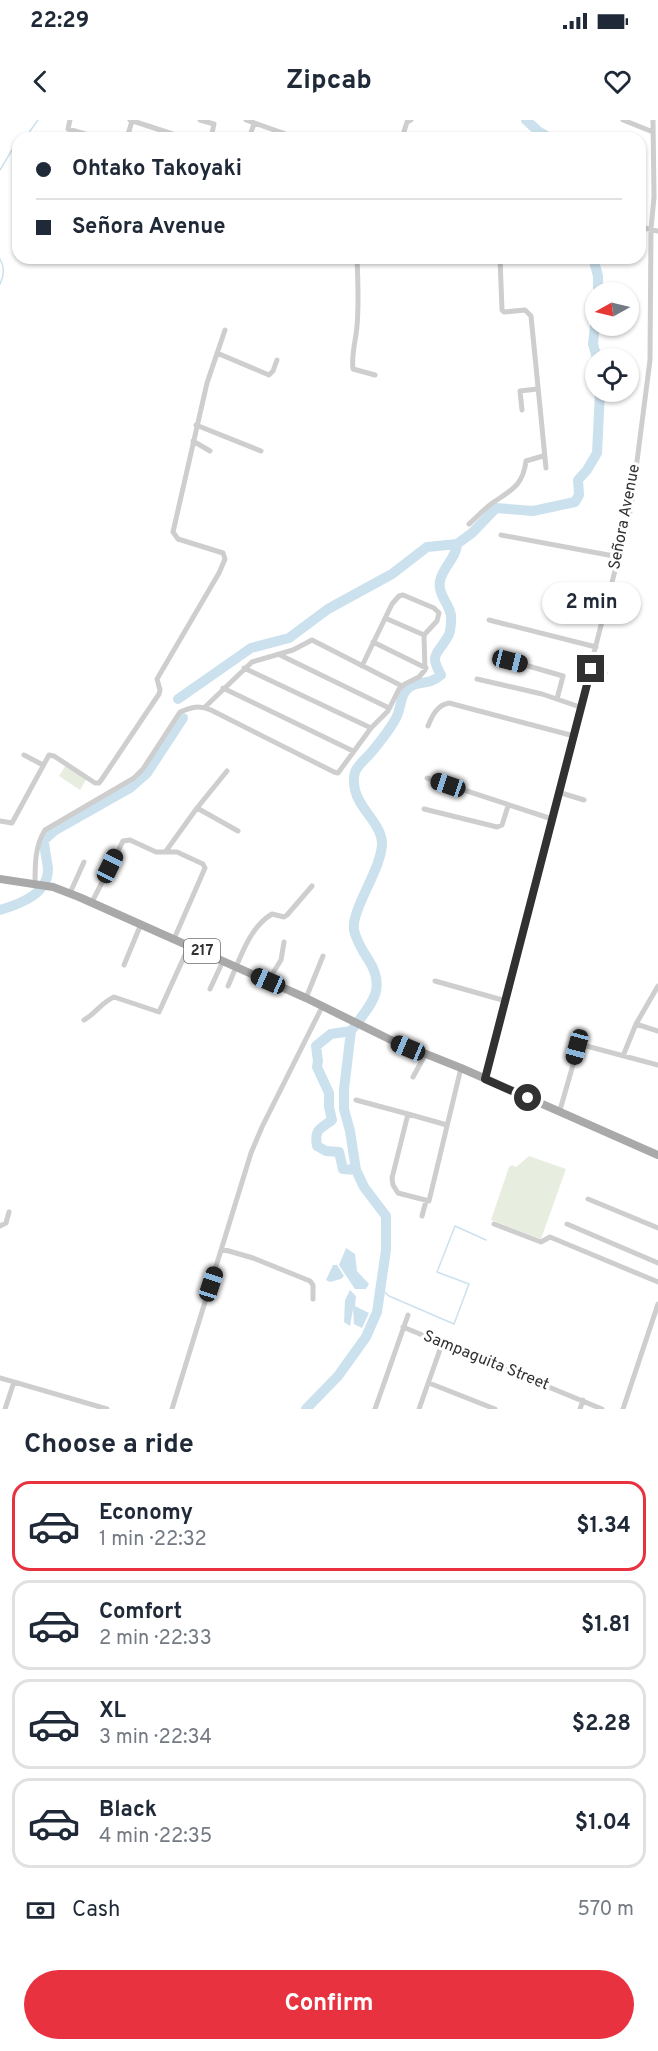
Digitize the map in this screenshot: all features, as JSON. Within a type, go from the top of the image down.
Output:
[{"type":"main road","name":"217","points":[[0,879],[53,887],[70,893],[306,998],[391,1041],[560,1110],[658,1155]]},
{"type":"street","points":[[70,120],[68,129],[78,132]]},
{"type":"street","points":[[131,120],[167,132]]},
{"type":"street","points":[[200,120],[214,124],[213,132]]},
{"type":"street","points":[[246,120],[273,132]]},
{"type":"street","points":[[623,120],[652,132]]},
{"type":"street","name":"Señora Avenue","points":[[485,1079],[631,508],[650,360],[651,229],[654,197],[653,120]]},
{"type":"street","points":[[251,132],[254,124]]},
{"type":"street","points":[[646,228],[658,231]]},
{"type":"street","points":[[357,264],[359,289],[353,369],[375,375]]},
{"type":"street","points":[[500,264],[502,310],[504,312],[525,310],[531,316],[543,456],[546,468]]},
{"type":"street","points":[[0,821],[12,824],[50,755],[95,783],[102,780],[159,694],[157,679],[219,573],[225,559],[223,553],[178,539],[173,532],[196,425],[225,330]]},
{"type":"street","points":[[217,353],[269,375],[277,360]]},
{"type":"street","points":[[522,410],[520,391],[537,389]]},
{"type":"street","points":[[196,425],[261,451]]},
{"type":"street","points":[[193,441],[210,451]]},
{"type":"street","points":[[469,524],[491,504],[510,494],[523,477],[526,461],[543,456]]},
{"type":"street","points":[[501,535],[619,557]]},
{"type":"street","points":[[36,884],[35,856],[45,830],[134,777],[143,769],[180,712],[205,707],[338,772],[389,708],[402,686],[419,677],[426,668],[424,635],[440,616],[434,608],[403,595],[399,596],[392,604],[362,666]]},
{"type":"street","points":[[385,618],[424,635]]},
{"type":"street","points":[[489,620],[596,647]]},
{"type":"street","points":[[205,707],[252,662],[293,651],[312,640],[402,686]]},
{"type":"street","points":[[374,642],[426,668]]},
{"type":"street","points":[[280,655],[389,708]]},
{"type":"street","points":[[510,661],[563,676],[557,699]]},
{"type":"street","points":[[244,668],[371,728]]},
{"type":"street","points":[[591,669],[605,673]]},
{"type":"street","points":[[477,679],[508,685],[580,707]]},
{"type":"street","points":[[223,688],[353,751]]},
{"type":"street","points":[[428,726],[434,713],[444,704],[449,703],[574,736]]},
{"type":"street","points":[[24,755],[43,765]]},
{"type":"street","points":[[166,851],[227,771]]},
{"type":"street","points":[[428,778],[552,819]]},
{"type":"street","points":[[558,792],[584,800]]},
{"type":"street","points":[[424,809],[497,827],[502,825],[508,806]]},
{"type":"street","points":[[197,808],[238,831]]},
{"type":"street","points":[[92,903],[123,841],[130,840],[156,852],[177,852],[203,864],[205,868],[174,939]]},
{"type":"street","points":[[70,893],[84,862]]},
{"type":"street","points":[[228,986],[260,923],[272,914],[284,917],[287,915],[312,886]]},
{"type":"street","points":[[124,965],[141,924]]},
{"type":"street","points":[[268,981],[281,960],[284,942]]},
{"type":"street","points":[[84,1020],[108,999],[114,997],[159,1012],[189,946]]},
{"type":"street","points":[[306,998],[323,956]]},
{"type":"street","points":[[210,989],[223,961]]},
{"type":"street","points":[[435,981],[506,1001]]},
{"type":"street","points":[[623,1056],[636,1024],[655,997],[658,986]]},
{"type":"street","points":[[172,1409],[257,1137],[322,1007]]},
{"type":"street","points":[[636,1024],[658,1031]]},
{"type":"street","points":[[560,1110],[579,1044],[658,1065]]},
{"type":"street","points":[[413,1077],[425,1055]]},
{"type":"street","points":[[422,1216],[428,1201],[461,1068]]},
{"type":"street","points":[[356,1100],[447,1125]]},
{"type":"street","points":[[408,1114],[392,1183],[398,1193],[428,1201]]},
{"type":"street","points":[[588,1199],[658,1228]]},
{"type":"street","points":[[0,1226],[6,1223],[9,1212]]},
{"type":"street","points":[[494,1224],[541,1242],[550,1237],[658,1282]]},
{"type":"street","points":[[567,1224],[658,1263]]},
{"type":"street","points":[[222,1249],[253,1258],[310,1281],[313,1285],[313,1299]]},
{"type":"street","points":[[623,1409],[658,1304]]},
{"type":"street","points":[[375,1409],[408,1315]]},
{"type":"street","name":"Sampaguita Street","points":[[404,1327],[602,1409]]},
{"type":"street","points":[[419,1409],[442,1344]]},
{"type":"street","points":[[0,1378],[107,1409]]},
{"type":"street","points":[[5,1409],[14,1382]]},
{"type":"street","points":[[429,1383],[495,1409]]},
{"type":"street","points":[[580,1409],[583,1400]]},
{"type":"shaded area","points":[[66,765],[87,778],[80,790],[59,776]]},
{"type":"shaded area","points":[[529,1156],[566,1169],[541,1239],[491,1220],[509,1167],[512,1165],[516,1167]]},
{"type":"water","points":[[346,1248],[355,1254],[357,1271],[369,1284],[366,1289],[355,1289],[339,1265]]},
{"type":"water","points":[[333,1265],[337,1265],[344,1276],[330,1282],[326,1280]]},
{"type":"water","points":[[350,1290],[356,1296],[355,1306],[369,1313],[362,1328],[354,1324],[353,1309],[350,1326],[344,1322],[345,1300]]},
{"type":"waterway","points":[[29,132],[38,120]]},
{"type":"waterway","points":[[526,120],[540,132]]},
{"type":"waterway","points":[[0,170],[12,150]]},
{"type":"waterway","points":[[0,259],[3,265],[0,284]]},
{"type":"waterway","points":[[595,264],[598,282]]},
{"type":"waterway","points":[[594,336],[594,348]]},
{"type":"waterway","points":[[306,1409],[338,1376],[366,1337],[377,1312],[386,1250],[386,1216],[364,1187],[356,1170],[343,1169],[339,1152],[326,1151],[317,1146],[316,1140],[319,1130],[332,1120],[329,1093],[317,1067],[316,1046],[331,1034],[351,1031],[370,1005],[376,989],[374,970],[356,937],[354,921],[377,865],[382,843],[378,829],[357,797],[354,784],[355,774],[358,766],[394,722],[407,689],[415,684],[432,681],[441,675],[435,659],[449,634],[451,615],[441,592],[440,581],[455,553],[457,544],[472,533],[496,508],[533,511],[575,502],[579,495],[578,480],[597,453],[600,402]]},
{"type":"waterway","points":[[178,699],[251,648],[289,638],[328,609],[392,574],[427,547],[457,544]]},
{"type":"waterway","points":[[0,910],[32,897],[43,885],[48,869],[44,840],[54,831],[130,788],[147,773],[183,718]]},
{"type":"waterway","points":[[351,1031],[344,1109],[356,1170]]},
{"type":"waterway","points":[[380,1288],[389,1296],[454,1324],[469,1284],[437,1272],[455,1226],[486,1240]]},
{"type":"route","points":[[528,1098],[485,1079],[591,669]]}]
